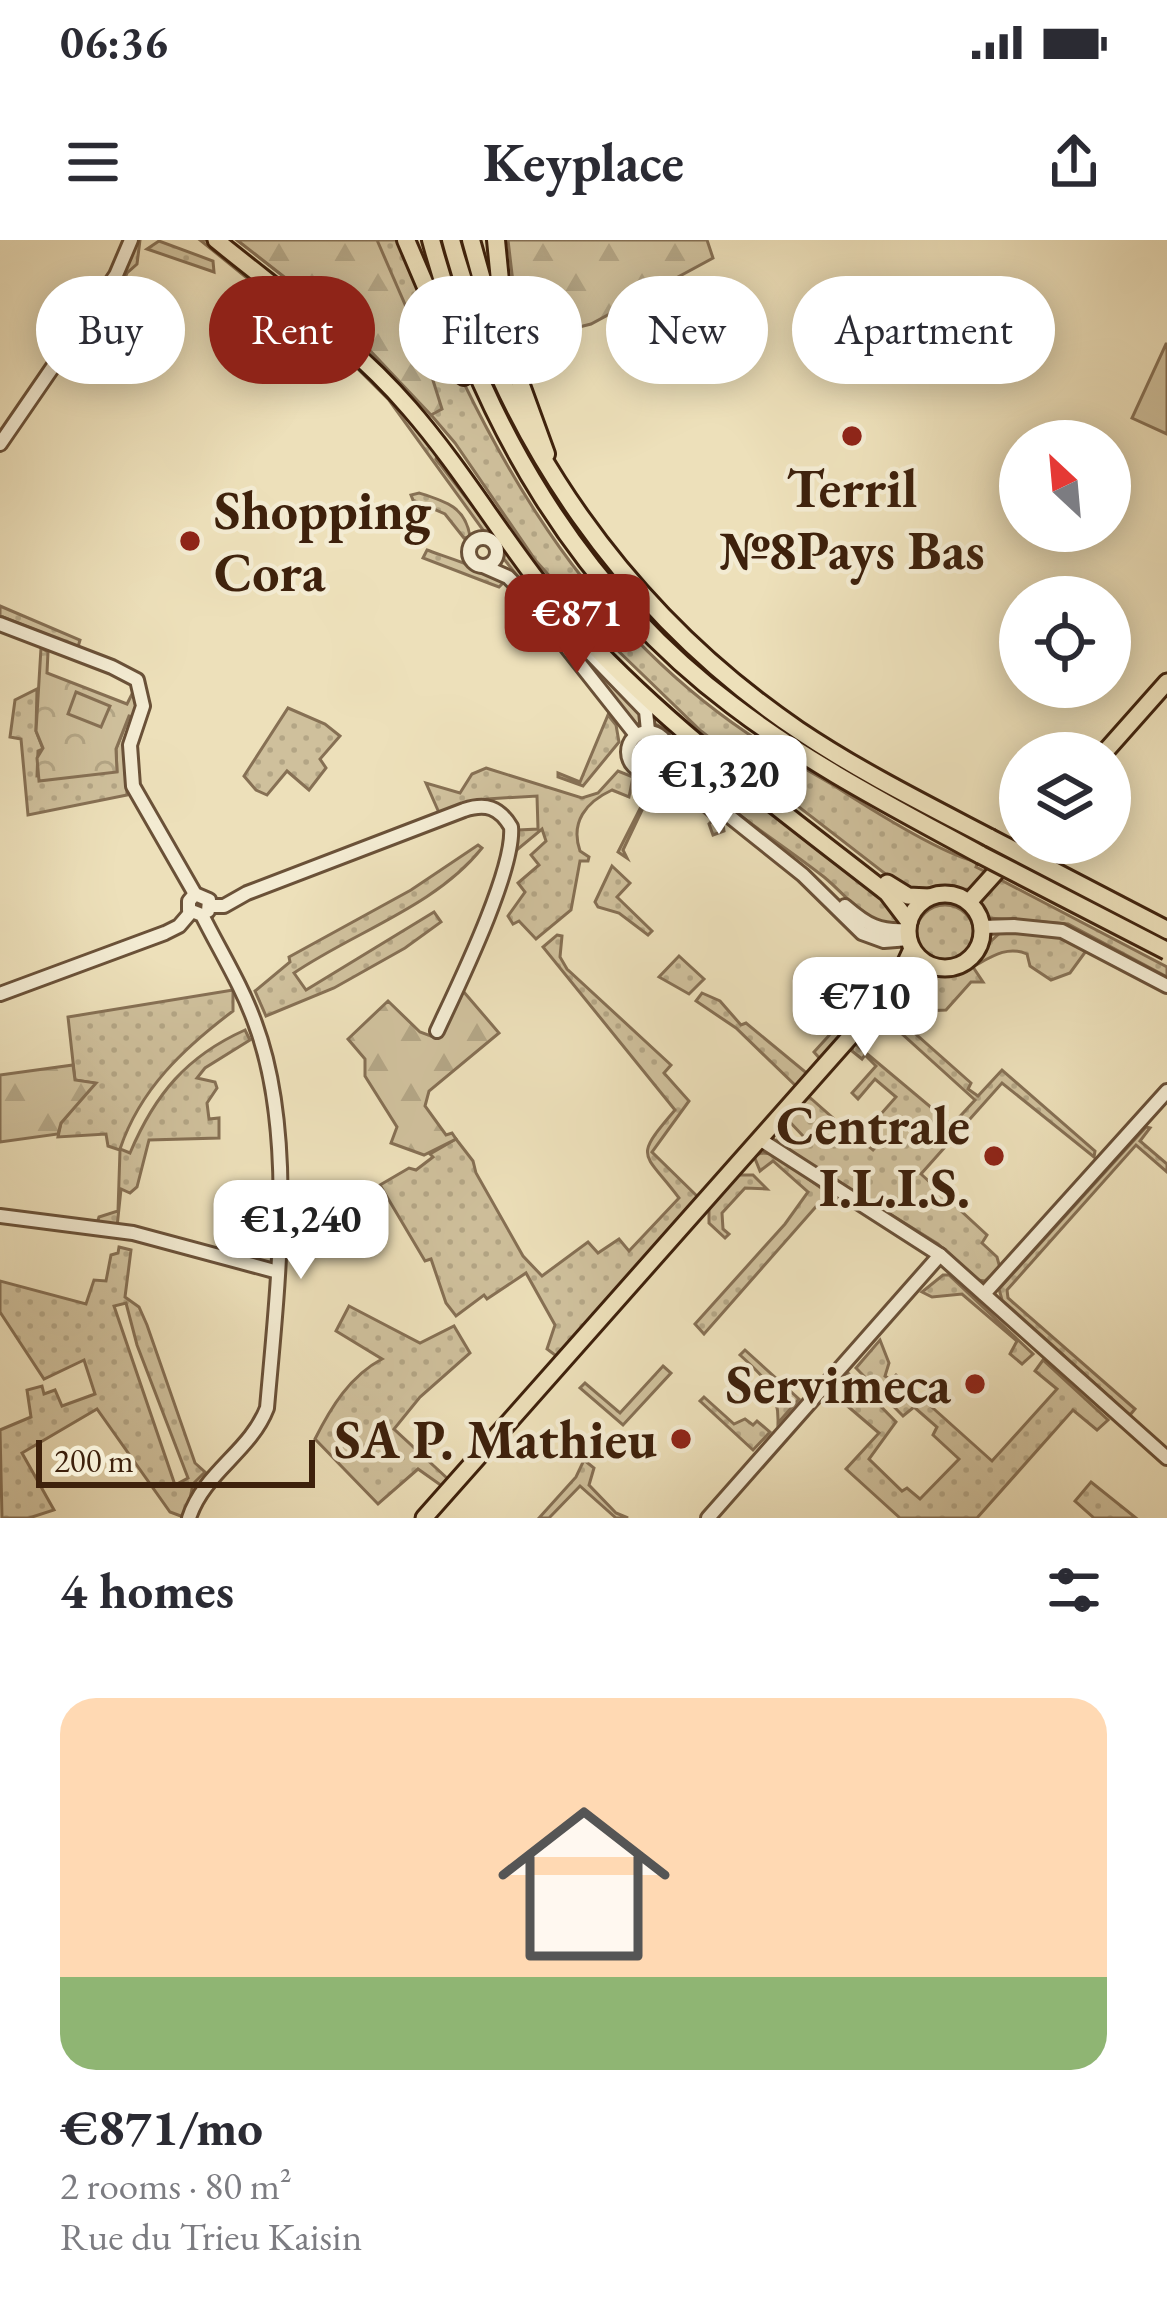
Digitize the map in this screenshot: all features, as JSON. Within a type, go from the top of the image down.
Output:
[{"type":"highway","points":[[406,240],[474,398],[503,430]]},
{"type":"highway","points":[[430,240],[472,367],[530,479],[592,567],[690,670],[784,741],[986,847],[1167,930]]},
{"type":"highway","points":[[451,240],[491,360],[548,470],[609,556],[656,610],[705,658],[796,728],[986,847],[1167,951]]},
{"type":"highway","points":[[471,240],[503,356],[545,445]]},
{"type":"highway","points":[[496,240],[502,301],[518,377],[545,445],[548,470]]},
{"type":"main road","points":[[216,240],[394,390],[560,609],[682,730],[886,892],[909,935],[933,966]]},
{"type":"main road","points":[[231,240],[398,383],[539,572],[644,685],[701,736],[892,886],[908,896],[942,893],[969,902],[982,927],[980,946],[968,960],[951,968],[933,966],[895,986],[424,1518]]},
{"type":"main road","points":[[1123,732],[1167,682]]},
{"type":"main road","points":[[969,902],[1003,864]]},
{"type":"main road","points":[[895,986],[916,907],[929,897]]},
{"type":"street","points":[[0,444],[116,274],[130,240]]},
{"type":"street","points":[[523,592],[501,573],[470,557],[475,541],[492,542],[523,592],[642,733],[666,744],[664,764]]},
{"type":"street","points":[[483,566],[491,564],[496,555]]},
{"type":"street","points":[[560,609],[565,627],[646,711],[642,733],[627,748],[634,767],[648,772],[664,764]]},
{"type":"street","points":[[0,624],[124,671],[136,680],[143,706],[130,745],[130,777],[170,857],[195,894],[205,895],[201,911],[255,1023],[275,1108],[278,1272],[266,1409],[258,1431],[196,1496],[190,1518]]},
{"type":"street","points":[[664,764],[803,875],[812,876],[867,925],[909,935]]},
{"type":"street","points":[[0,994],[165,934],[201,911],[472,807],[496,809],[509,824],[512,837],[476,945],[436,1030]]},
{"type":"street","points":[[982,927],[1062,931],[1167,986]]},
{"type":"street","points":[[984,1294],[1167,1091]]},
{"type":"street","points":[[760,1140],[940,1255],[1167,1458]]},
{"type":"street","points":[[0,1216],[133,1233],[278,1272]]},
{"type":"street","points":[[708,1518],[940,1255]]},
{"type":"green space","points":[[135,240],[140,240],[137,264],[121,276]]},
{"type":"green space","points":[[200,240],[208,240],[255,276],[244,276]]},
{"type":"green space","points":[[237,240],[400,240],[416,276],[399,276],[399,378],[375,354],[375,276],[283,276]]},
{"type":"green space","points":[[237,240],[377,240],[399,291],[399,381],[375,356],[375,276],[283,276]]},
{"type":"green space","points":[[508,240],[707,240],[713,258],[680,276],[606,276],[606,316],[582,326],[582,276],[512,276]]},
{"type":"green space","points":[[159,241],[213,261],[214,272],[147,249]]},
{"type":"green space","points":[[1167,344],[1167,434],[1132,418]]},
{"type":"green space","points":[[375,379],[415,424],[438,455],[436,459],[550,606],[552,618],[644,717],[641,723],[634,725],[504,559],[373,384]]},
{"type":"green space","points":[[402,384],[434,384],[442,409],[431,415]]},
{"type":"green space","points":[[405,384],[465,384],[536,513],[580,574],[629,632],[684,685],[747,733],[905,829],[978,862],[976,867],[988,873],[970,889],[910,893],[701,731],[609,642],[536,561],[455,443]]},
{"type":"green space","points":[[419,493],[459,512],[470,537],[464,538],[445,514],[413,500],[411,495]]},
{"type":"green space","points":[[427,550],[504,582],[499,587],[423,558]]},
{"type":"green space","points":[[0,606],[80,640],[78,647],[0,616]]},
{"type":"green space","points":[[41,648],[48,652],[47,673],[127,704],[134,690],[137,718],[129,716],[116,749],[117,772],[39,781],[37,758],[43,748],[36,731]]},
{"type":"green space","points":[[37,689],[36,731],[43,749],[38,751],[37,776],[117,771],[116,749],[129,716],[137,718],[126,739],[127,795],[28,815],[21,739],[10,737],[15,700]]},
{"type":"green space","points":[[76,692],[110,706],[101,727],[68,714]]},
{"type":"green space","points":[[288,708],[340,736],[320,759],[326,768],[309,790],[287,771],[267,795],[244,776]]},
{"type":"green space","points":[[650,710],[896,909],[899,923],[891,929],[872,920],[824,877],[715,796],[682,766],[666,731],[652,723]]},
{"type":"green space","points":[[608,715],[616,725],[619,742],[583,786],[558,777],[558,773],[580,782]]},
{"type":"green space","points":[[648,737],[658,741],[662,751],[658,761],[648,765],[638,761],[634,751],[638,741]]},
{"type":"green space","points":[[486,768],[582,798],[598,793],[618,771],[633,777],[629,797],[612,790],[582,814],[577,841],[589,857],[580,861],[571,910],[536,939],[508,916],[525,892],[518,883],[539,865],[531,855],[546,841],[542,829],[512,854],[519,830],[538,829],[537,796],[487,799],[440,815],[426,783],[460,793],[472,774]]},
{"type":"green space","points":[[664,776],[676,779],[723,824],[724,831],[713,835],[709,824],[713,820],[667,782],[652,789],[623,850],[627,858],[618,852],[653,783]]},
{"type":"green space","points":[[478,845],[482,848],[442,886],[294,973],[306,990],[434,912],[441,922],[334,988],[266,1016],[255,991],[290,962],[289,957],[411,890]]},
{"type":"green space","points":[[612,866],[630,883],[617,897],[652,931],[648,935],[595,902]]},
{"type":"green space","points":[[999,879],[1167,967],[1167,977],[1068,924],[989,918],[978,902]]},
{"type":"green space","points":[[945,905],[965,914],[974,934],[965,954],[945,963],[925,954],[916,934],[925,914]]},
{"type":"green space","points":[[1002,931],[1054,935],[1086,951],[1070,973],[1051,980],[1030,966],[1027,954],[1020,952],[1002,953],[978,964]]},
{"type":"green space","points":[[562,936],[560,957],[567,969],[671,1065],[664,1073],[689,1101],[652,1152],[700,1199],[559,1358],[547,1349],[555,1325],[526,1273],[456,1316],[446,1303],[431,1259],[425,1261],[380,1185],[409,1168],[416,1170],[433,1157],[430,1154],[456,1139],[473,1161],[523,1256],[542,1276],[588,1242],[598,1253],[619,1239],[629,1251],[679,1198],[648,1155],[653,1138],[675,1110],[543,947]]},
{"type":"green space","points":[[679,956],[704,979],[689,994],[659,977]]},
{"type":"green space","points":[[973,967],[983,982],[971,982],[946,1010],[923,1011],[909,1028],[971,1083],[968,1089],[978,1096],[1002,1070],[1095,1151],[1094,1157],[1002,1083],[921,1174],[987,1235],[982,1243],[997,1257],[1000,1268],[985,1281],[977,1280],[938,1244],[778,1144],[784,1130],[800,1144],[806,1139],[786,1118],[807,1095],[833,1118],[829,1124],[855,1142],[860,1139],[873,1150],[881,1141],[877,1135],[881,1129],[873,1123],[896,1097],[875,1079],[858,1099],[852,1093],[876,1066],[852,1051],[853,1042],[952,1125],[975,1100],[880,1014],[915,979]]},
{"type":"green space","points":[[874,986],[882,992],[821,1060],[814,1052]]},
{"type":"green space","points":[[233,990],[233,1011],[166,1071],[139,1107],[120,1149],[130,1153],[150,1113],[175,1079],[206,1052],[245,1030],[250,1040],[197,1078],[215,1082],[217,1088],[207,1103],[209,1119],[219,1118],[219,1138],[149,1140],[137,1187],[130,1193],[121,1189],[117,1227],[97,1223],[99,1217],[118,1211],[120,1150],[108,1146],[106,1134],[58,1137],[61,1123],[94,1083],[75,1080],[68,1017]]},
{"type":"green space","points":[[463,991],[499,1033],[429,1091],[425,1106],[446,1135],[452,1133],[456,1139],[424,1155],[391,1143],[397,1127],[365,1076],[365,1059],[348,1039],[388,1001],[420,1032],[436,1038]]},
{"type":"green space","points":[[702,993],[720,1001],[741,1025],[746,1023],[809,1075],[796,1086],[736,1028],[696,1001]]},
{"type":"green space","points":[[73,1065],[75,1080],[96,1083],[61,1123],[58,1134],[0,1142],[0,1075]]},
{"type":"green space","points":[[1146,1127],[1150,1128],[1140,1141],[1167,1164],[1167,1172],[1136,1145],[1007,1290],[1008,1298],[1135,1409],[1130,1415],[1002,1300],[999,1289]]},
{"type":"green space","points":[[774,1154],[828,1193],[704,1334],[695,1324],[808,1192],[773,1161],[760,1171],[754,1156]]},
{"type":"green space","points":[[737,1175],[753,1175],[767,1189],[745,1188],[722,1213],[723,1229],[729,1234],[725,1238],[709,1223],[709,1206]]},
{"type":"green space","points":[[119,1247],[131,1250],[125,1297],[139,1307],[195,1463],[205,1472],[193,1484],[186,1518],[170,1512],[97,1409],[22,1453],[54,1510],[29,1518],[2,1518],[0,1430],[31,1417],[27,1390],[42,1386],[44,1394],[55,1390],[62,1406],[95,1394],[84,1360],[44,1379],[0,1312],[0,1281],[86,1304],[94,1280],[106,1281],[111,1255]],"holes":[[[126,1303],[137,1345],[188,1478],[175,1485],[114,1306]]]},
{"type":"green space","points":[[949,1275],[1033,1354],[1022,1364],[1010,1354],[1017,1341],[962,1294],[932,1297],[922,1292]]},
{"type":"green space","points":[[349,1306],[420,1343],[454,1326],[470,1353],[420,1397],[394,1429],[448,1479],[442,1486],[418,1469],[378,1504],[315,1439],[342,1393],[382,1359],[336,1331]]},
{"type":"green space","points":[[880,1340],[889,1363],[885,1376],[891,1380],[896,1375],[992,1461],[1057,1389],[1035,1371],[1043,1360],[1108,1420],[1097,1430],[1073,1410],[977,1518],[900,1518],[846,1469],[879,1433],[831,1392],[847,1372],[896,1422],[869,1459],[902,1491],[907,1488],[920,1499],[959,1459],[933,1435],[937,1427],[914,1407],[903,1416],[856,1368]]},
{"type":"green space","points":[[745,1350],[799,1399],[778,1423],[773,1392],[740,1355]]},
{"type":"green space","points":[[663,1366],[671,1373],[623,1425],[580,1388],[585,1383],[620,1413]]},
{"type":"green space","points":[[704,1397],[734,1424],[757,1421],[770,1432],[753,1450],[700,1401]]},
{"type":"green space","points":[[584,1460],[594,1468],[589,1485],[616,1513],[628,1518],[616,1518],[580,1486],[549,1518],[539,1518],[576,1477]]},
{"type":"green space","points":[[1091,1482],[1136,1518],[1094,1518],[1075,1501]]},
{"type":"place","name":"Terril №8Pays Bas","points":[[852,436]]},
{"type":"place","name":"Shopping Cora","points":[[190,541]]},
{"type":"place","name":"Centrale I.L.I.S.","points":[[994,1156]]},
{"type":"place","name":"Servimeca","points":[[975,1384]]},
{"type":"place","name":"SA P. Mathieu","points":[[681,1439]]}]
